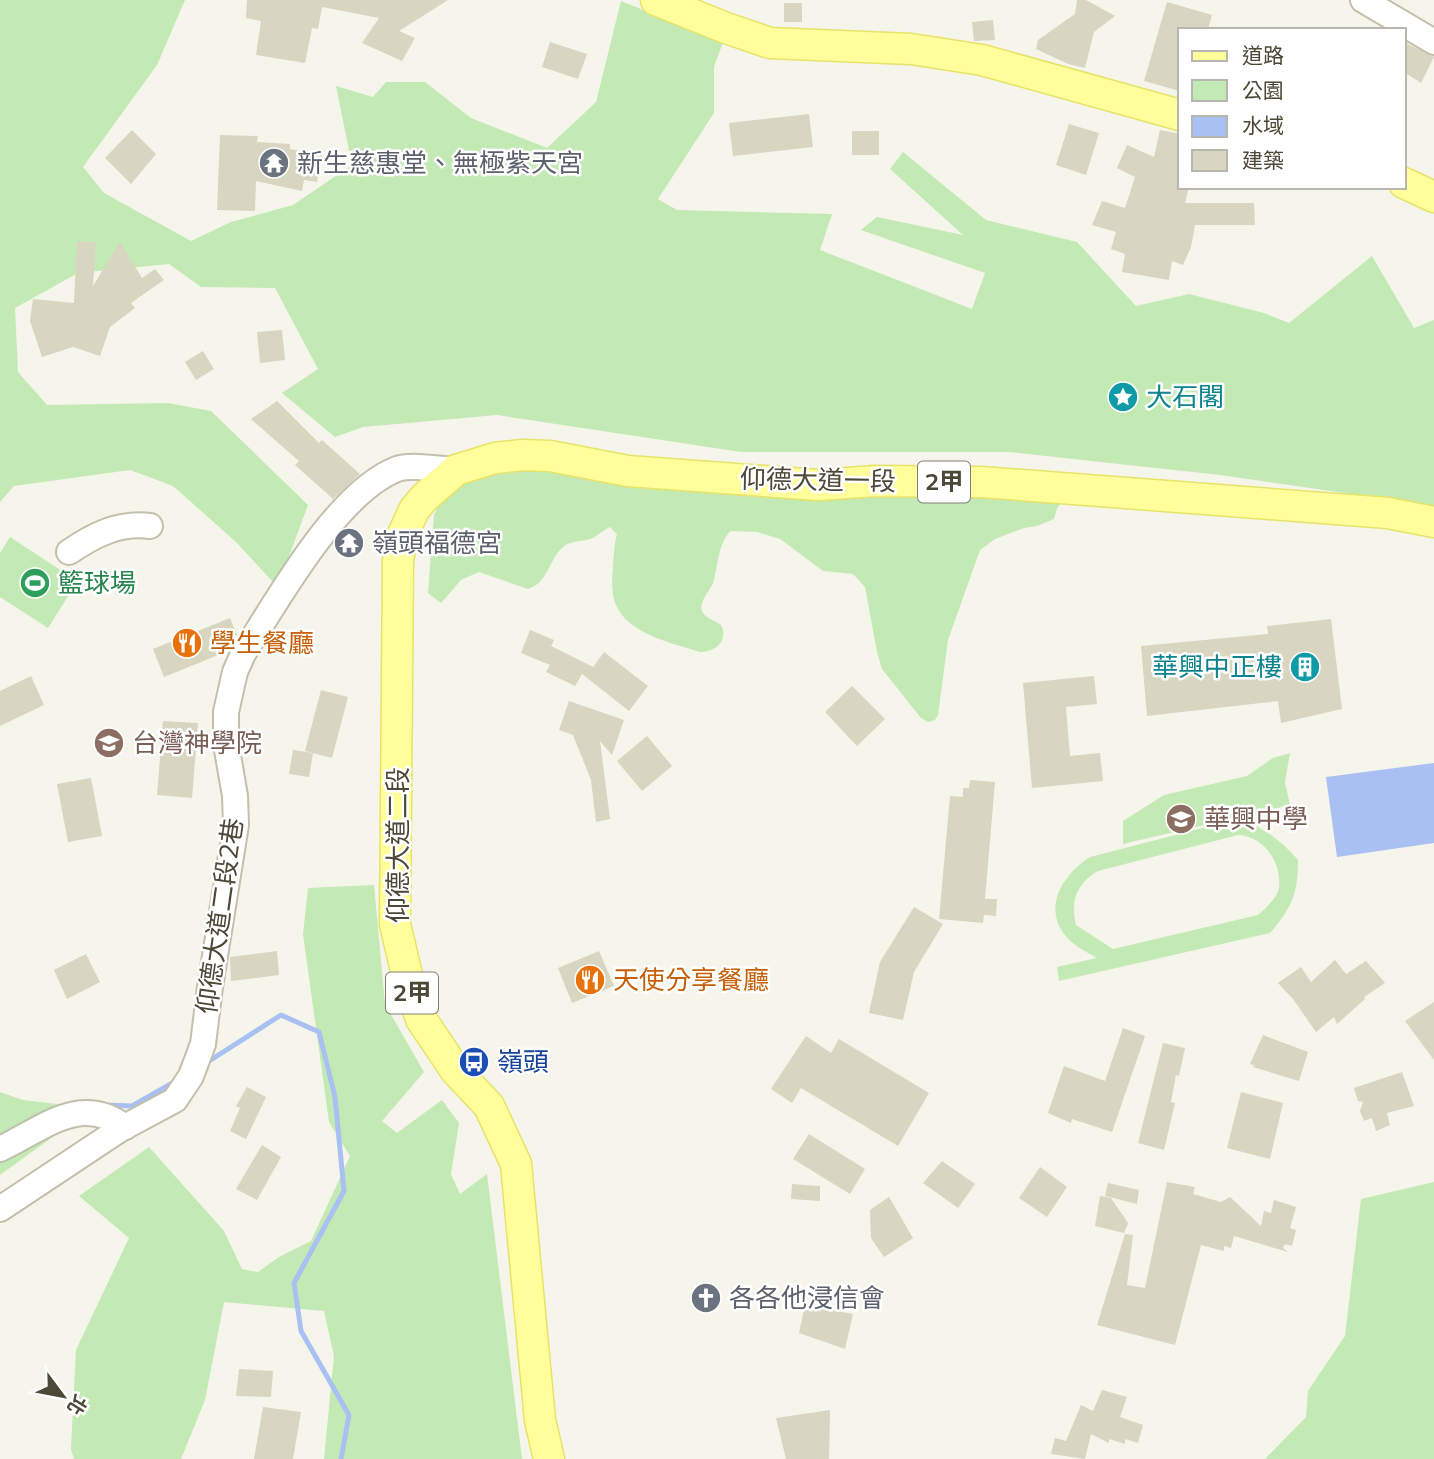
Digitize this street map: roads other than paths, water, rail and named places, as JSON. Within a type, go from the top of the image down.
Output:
[{"type":"main road","points":[[656,0],[771,43],[911,49],[982,60],[1178,114]]},
{"type":"main road","points":[[1406,184],[1434,197]]},
{"type":"main road","name":"仰德大道一段","points":[[456,470],[495,458],[535,455],[628,471],[818,485],[876,481],[981,482],[1388,513],[1434,522]]},
{"type":"main road","name":"仰德大道二段","points":[[456,470],[421,501],[408,520],[400,546],[395,924],[421,1019],[456,1071],[489,1106],[516,1164],[540,1420],[549,1459]]},
{"type":"street","points":[[1363,0],[1434,42]]},
{"type":"street","name":"仰德大道二段2巷","points":[[125,1127],[175,1100],[191,1076],[203,1044],[209,986],[236,825],[235,796],[226,744],[226,712],[235,673],[243,654],[324,531],[365,490],[398,468],[456,470]]},
{"type":"street","points":[[69,552],[96,534],[136,524],[150,526]]},
{"type":"street","points":[[0,1149],[62,1117],[88,1111],[110,1116],[125,1127],[0,1209]]},
{"type":"water","points":[[1434,763],[1434,843],[1337,857],[1326,777]]},
{"type":"waterway","points":[[206,1063],[281,1015],[319,1032],[335,1097],[344,1191],[294,1283],[301,1331],[349,1415],[341,1459]]},
{"type":"waterway","points":[[106,1105],[132,1106],[176,1081]]},
{"type":"place","name":"新生慈惠堂、無極紫天宮","points":[[274,163]]},
{"type":"place","name":"大石閣","points":[[1123,397]]},
{"type":"place","name":"嶺頭福德宮","points":[[349,543]]},
{"type":"place","name":"籃球場","points":[[35,583]]},
{"type":"place","name":"學生餐廳","points":[[187,643]]},
{"type":"place","name":"華興中正樓","points":[[1305,667]]},
{"type":"place","name":"台灣神學院","points":[[109,743]]},
{"type":"place","name":"華興中學","points":[[1181,819]]},
{"type":"place","name":"天使分享餐廳","points":[[590,980]]},
{"type":"place","name":"嶺頭","points":[[474,1062]]},
{"type":"place","name":"各各他浸信會","points":[[706,1298]]}]
